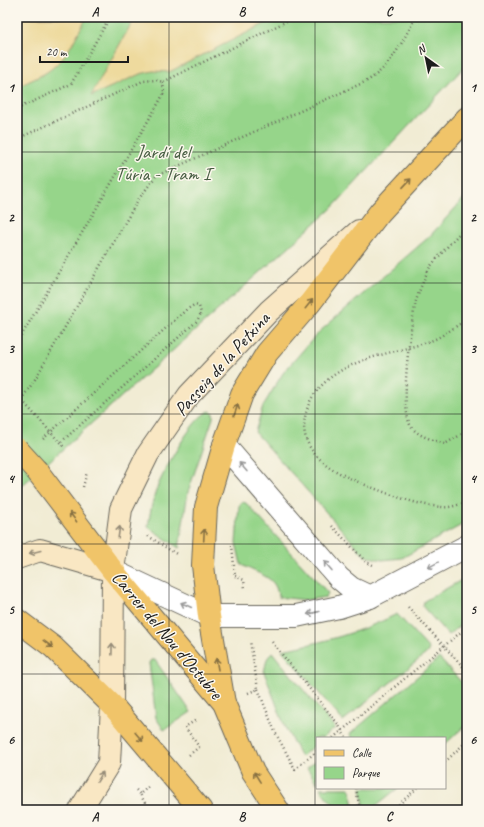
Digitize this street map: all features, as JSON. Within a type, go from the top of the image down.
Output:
[{"type":"main road","name":"Passeig de la Petxina","points":[[224,703],[202,565],[206,507],[224,445],[242,394],[267,353],[310,303],[380,212],[467,118]]},
{"type":"main road","name":"Carrer del Nou d'Octubre","points":[[17,449],[37,471],[113,571],[224,703],[253,772],[278,810]]},
{"type":"main road","points":[[17,620],[53,647],[112,705],[201,810]]},
{"type":"street","name":"Passeig de la Petxina","points":[[80,810],[108,763],[112,705],[113,571],[121,509],[148,454],[189,395],[269,311],[380,212]]},
{"type":"street","points":[[224,445],[339,578],[351,588],[370,597]]},
{"type":"street","points":[[17,558],[40,550],[113,571],[209,616],[296,616],[339,607],[370,597],[467,546]]},
{"type":"path","points":[[17,109],[71,84],[110,17]]},
{"type":"path","points":[[17,139],[143,81],[156,80],[163,82],[295,17]]},
{"type":"path","points":[[17,401],[23,397],[34,381],[138,200],[156,176],[367,81],[379,74],[392,59],[416,17]]},
{"type":"path","points":[[17,344],[158,104],[164,92],[163,82]]},
{"type":"path","points":[[467,226],[430,267],[416,300],[409,346],[406,390],[407,411],[412,427],[427,438],[445,444],[467,431]]},
{"type":"path","points":[[43,439],[186,310],[194,305],[199,306],[201,313],[197,321],[60,443]]},
{"type":"path","points":[[467,320],[433,339],[347,367],[328,379],[315,393],[307,409],[304,424],[306,440],[312,451],[322,462],[343,476],[410,501],[445,508],[467,502]]},
{"type":"path","points":[[17,395],[64,447]]},
{"type":"path","points":[[82,488],[87,472]]},
{"type":"path","points":[[148,536],[179,556]]},
{"type":"path","points":[[229,575],[244,580]]},
{"type":"path","points":[[405,603],[467,671]]},
{"type":"path","points":[[334,737],[467,627]]},
{"type":"path","points":[[271,636],[273,644],[342,730],[346,737]]},
{"type":"path","points":[[250,638],[258,689],[274,732],[295,769],[316,752]]},
{"type":"path","points":[[248,693],[258,689]]},
{"type":"path","points":[[187,756],[199,747],[184,727],[196,720]]},
{"type":"path","points":[[446,761],[467,741]]},
{"type":"path","points":[[140,794],[149,787]]},
{"type":"path","points":[[356,789],[360,810]]},
{"type":"path","points":[[393,810],[415,789]]},
{"type":"path","points":[[136,790],[145,803]]},
{"type":"green space","name":"Jardí del Túria - Tram I","points":[[17,17],[467,17],[467,64],[331,209],[17,490]]},
{"type":"green space","points":[[467,195],[467,522],[402,558],[382,560],[365,556],[255,432],[263,406],[283,373],[318,333],[430,236]]},
{"type":"green space","points":[[210,411],[213,413],[213,418],[188,492],[179,548],[148,527],[151,507],[160,480],[172,457],[196,422]]},
{"type":"green space","points":[[242,502],[246,503],[328,593],[326,597],[306,600],[278,597],[277,590],[270,580],[241,564],[236,543],[239,506]]},
{"type":"green space","points":[[467,577],[467,620],[448,635],[423,607],[424,601]]},
{"type":"green space","points":[[397,614],[429,649],[427,653],[343,721],[282,650],[312,644],[355,632]]},
{"type":"green space","points":[[272,652],[335,728],[324,737],[316,737],[316,744],[301,757],[285,727],[264,672],[267,659]]},
{"type":"green space","points":[[439,658],[467,688],[467,724],[446,743],[446,737],[351,737],[350,734]]},
{"type":"green space","points":[[151,660],[155,660],[191,712],[164,730],[156,718],[149,663]]},
{"type":"green space","points":[[316,761],[316,782],[307,768]]},
{"type":"green space","points":[[321,789],[350,789],[355,810],[338,807]]},
{"type":"green space","points":[[361,789],[397,789],[373,808],[365,810]]},
{"type":"sand","points":[[17,17],[87,17],[70,48],[53,68],[17,87]]},
{"type":"sand","points":[[135,17],[278,17],[169,72],[153,71],[140,74],[91,96]]}]
